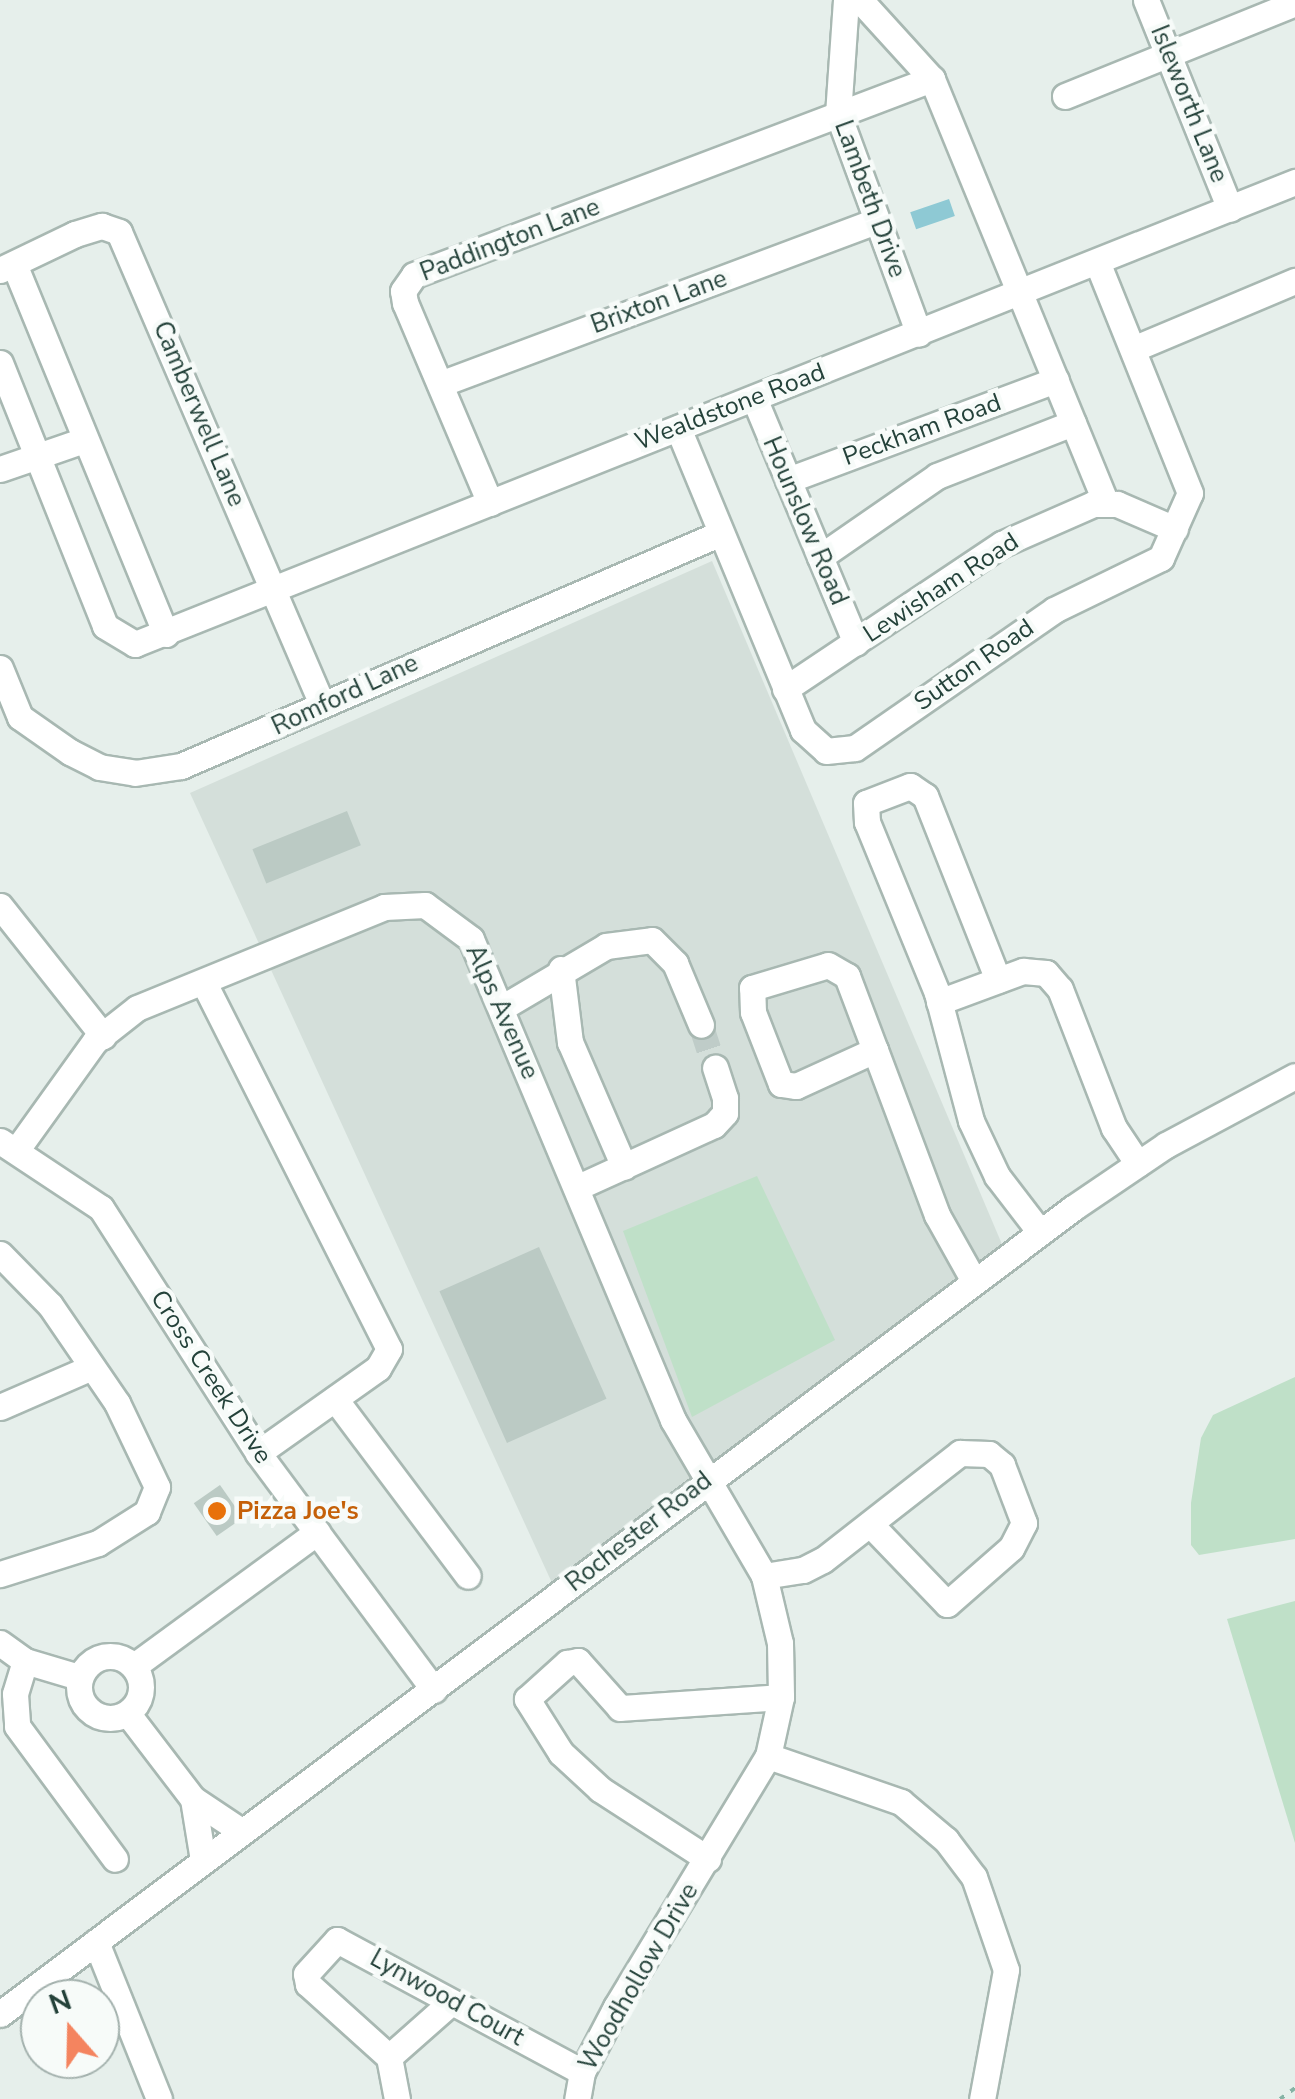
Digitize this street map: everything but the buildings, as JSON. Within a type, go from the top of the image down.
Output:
[{"type":"street","name":"Lambeth Drive","points":[[846,0],[838,114],[919,334]]},
{"type":"street","points":[[860,0],[932,80],[1105,501],[1175,529]]},
{"type":"street","name":"Isleworth Lane","points":[[1146,0],[1230,209]]},
{"type":"street","points":[[1065,96],[1295,3]]},
{"type":"street","points":[[838,114],[932,80]]},
{"type":"street","name":"Paddington Lane","points":[[490,502],[405,303],[404,291],[414,275],[838,114]]},
{"type":"street","name":"Wealdstone Road","points":[[0,363],[105,626],[135,644],[1021,295],[1295,182]]},
{"type":"street","name":"Brixton Lane","points":[[440,384],[877,220]]},
{"type":"street","name":"Camberwell Lane","points":[[7,267],[89,230],[102,226],[119,232],[321,702]]},
{"type":"street","name":"Sutton Road","points":[[678,428],[785,690],[812,741],[826,751],[855,748],[1054,610],[1161,558],[1190,494],[1098,264]]},
{"type":"street","points":[[7,267],[166,634]]},
{"type":"street","points":[[1133,349],[1295,281]]},
{"type":"street","name":"Peckham Road","points":[[788,480],[1056,380]]},
{"type":"street","name":"Hounslow Road","points":[[754,398],[856,644]]},
{"type":"street","points":[[820,556],[936,476],[1073,423]]},
{"type":"street","points":[[0,470],[84,440]]},
{"type":"street","name":"Lewisham Road","points":[[785,690],[1013,538],[1105,501]]},
{"type":"street","name":"Romford Lane","points":[[0,668],[20,717],[99,767],[136,773],[181,766],[282,726],[321,702],[721,533]]},
{"type":"street","points":[[998,980],[925,796],[910,786],[865,810],[939,1002],[972,1121],[998,1176],[1040,1232]]},
{"type":"street","name":"Alps Avenue","points":[[9,1144],[103,1036],[137,1008],[406,903],[424,906],[460,927],[503,1007],[704,1480]]},
{"type":"street","points":[[0,906],[103,1036]]},
{"type":"street","points":[[503,1007],[606,946],[652,940],[674,963],[701,1025]]},
{"type":"street","points":[[875,1050],[796,1086],[781,1084],[753,1012],[752,988],[784,975],[838,966],[875,1050],[937,1215],[974,1281]]},
{"type":"street","points":[[560,970],[570,1042],[624,1168]]},
{"type":"street","points":[[939,1002],[1036,970],[1053,979],[1114,1128],[1138,1164]]},
{"type":"street","points":[[204,983],[386,1334],[389,1349],[378,1368],[258,1452]]},
{"type":"street","points":[[578,1187],[714,1125],[725,1113],[726,1098],[715,1068]]},
{"type":"street","name":"Rochester Road","points":[[0,2014],[240,1831],[434,1690],[704,1480],[1040,1232],[1138,1164],[1295,1076]]},
{"type":"street","name":"Cross Creek Drive","points":[[9,1144],[101,1208],[258,1452],[434,1690]]},
{"type":"street","points":[[0,1254],[50,1305],[92,1367],[157,1487],[147,1512],[98,1544],[0,1574]]},
{"type":"street","points":[[0,1407],[92,1367]]},
{"type":"street","points":[[335,1399],[468,1576]]},
{"type":"street","points":[[764,1576],[803,1570],[870,1524],[920,1480],[973,1451],[1002,1464],[1024,1523],[1011,1548],[948,1604],[870,1524]]},
{"type":"street","name":"Woodhollow Drive","points":[[576,2099],[582,2072],[768,1756],[781,1697],[780,1643],[764,1576],[704,1480]]},
{"type":"street","points":[[134,1666],[317,1532]]},
{"type":"street","points":[[0,1643],[25,1661],[80,1677]]},
{"type":"street","points":[[104,1656],[134,1666],[140,1700],[128,1714],[110,1720],[90,1713],[79,1696],[80,1677],[104,1656]]},
{"type":"street","points":[[25,1661],[15,1694],[18,1726],[115,1860]]},
{"type":"street","name":"Woodhollow Drive","points":[[708,1858],[600,1789],[560,1753],[527,1699],[566,1663],[578,1662],[620,1708],[781,1697]]},
{"type":"street","points":[[128,1714],[193,1799],[240,1831]]},
{"type":"street","points":[[768,1756],[901,1802],[946,1840],[974,1876],[1006,1970],[982,2099]]},
{"type":"street","points":[[193,1799],[202,1860]]},
{"type":"street","points":[[96,1942],[159,2099]]},
{"type":"street","name":"Lynwood Court","points":[[389,2057],[308,1984],[306,1974],[328,1945],[350,1943],[450,2003],[582,2072]]},
{"type":"street","points":[[396,2099],[389,2057],[450,2003]]},
{"type":"path","points":[[1280,2099],[1295,2088]]},
{"type":"shaded area","points":[[712,561],[1007,1256],[558,1596],[190,793]]},
{"type":"green space","points":[[757,1176],[835,1340],[692,1417],[623,1231]]},
{"type":"green space","points":[[1295,1377],[1295,1539],[1199,1555],[1191,1545],[1191,1503],[1201,1438],[1213,1415]]},
{"type":"green space","points":[[1295,1601],[1295,1843],[1227,1619]]},
{"type":"water","points":[[949,199],[955,216],[916,229],[910,212]]},
{"type":"tunnel","points":[[701,1025],[715,1068]]},
{"type":"place","name":"Pizza Joe's","points":[[217,1511]]}]
